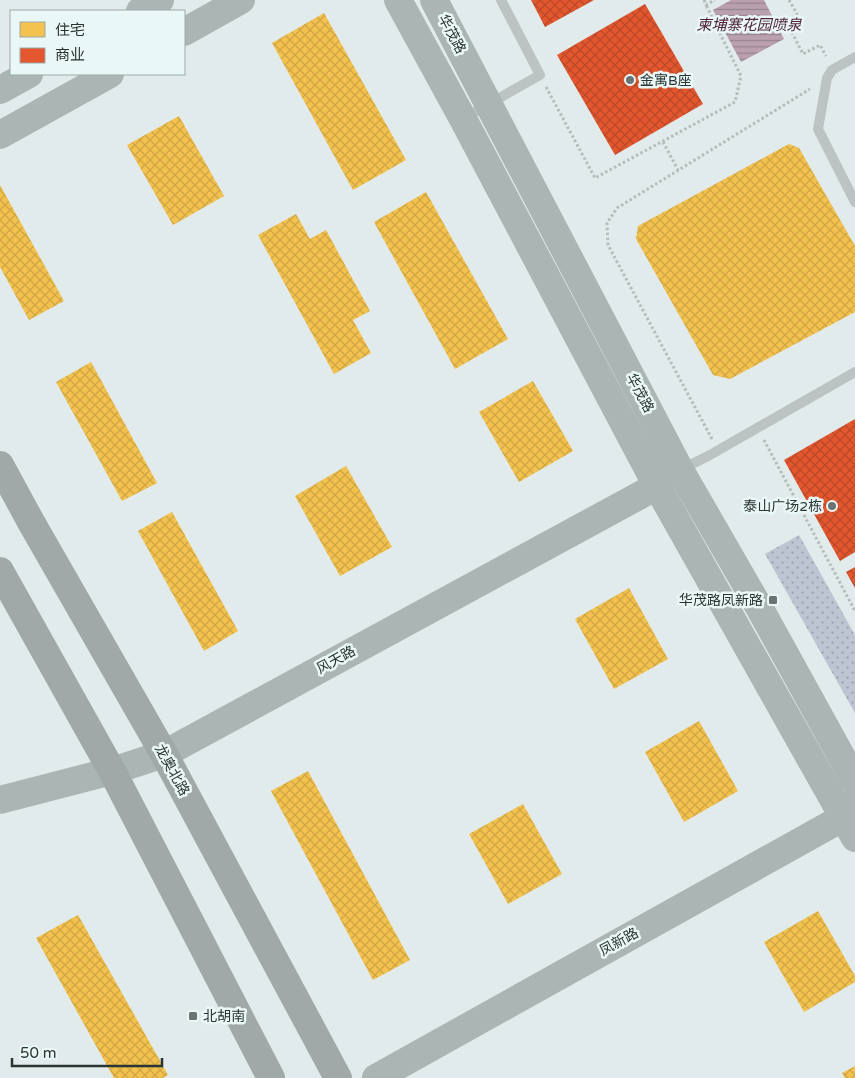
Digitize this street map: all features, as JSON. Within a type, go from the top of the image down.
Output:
[{"type":"main road","name":"龙奥北路","points":[[0,465],[164,754],[338,1078]]},
{"type":"main road","points":[[0,571],[112,771],[271,1078]]},
{"type":"street","points":[[142,10],[160,0]]},
{"type":"street","points":[[185,31],[241,0]]},
{"type":"street","name":"华茂路","points":[[398,0],[463,119],[669,478],[759,607],[855,781]]},
{"type":"street","name":"华茂路","points":[[434,0],[489,104],[669,478]]},
{"type":"street","points":[[0,90],[27,75]]},
{"type":"street","points":[[0,135],[108,75]]},
{"type":"street","points":[[669,478],[852,818]]},
{"type":"street","name":"风天路","points":[[0,800],[112,771],[164,754],[669,478]]},
{"type":"street","name":"凤新路","points":[[376,1078],[852,818]]},
{"type":"lane","points":[[463,119],[540,75],[501,0]]},
{"type":"lane","points":[[855,57],[830,74],[818,129],[855,202]]},
{"type":"lane","points":[[669,478],[855,372]]},
{"type":"path","points":[[540,75],[595,178],[735,102],[741,76],[704,0]]},
{"type":"path","points":[[706,4],[715,0]]},
{"type":"path","points":[[718,450],[608,245],[607,223],[617,208],[830,74],[820,45],[803,54],[787,23],[797,14],[789,0]]},
{"type":"path","points":[[663,142],[678,170]]},
{"type":"path","points":[[758,428],[855,611]]},
{"type":"shaded area","points":[[799,535],[855,635],[855,713],[765,554]]},
{"type":"water","name":"柬埔寨花园喷泉","points":[[731,0],[764,0],[784,39],[741,62],[713,10]]},
{"type":"building: 住宅","points":[[324,13],[406,160],[353,190],[272,43]]},
{"type":"building: 住宅","points":[[179,116],[224,196],[173,225],[127,145]]},
{"type":"building: 住宅","points":[[789,144],[799,148],[855,246],[855,312],[730,379],[713,375],[636,239],[638,226]]},
{"type":"building: 住宅","points":[[0,185],[64,301],[29,320],[0,267]]},
{"type":"building: 住宅","points":[[426,192],[508,339],[455,369],[374,222]]},
{"type":"building: 住宅","points":[[296,214],[310,239],[326,230],[370,311],[353,320],[371,353],[334,374],[258,235]]},
{"type":"building: 住宅","points":[[91,362],[157,483],[122,501],[56,382]]},
{"type":"building: 住宅","points":[[533,381],[573,451],[519,482],[479,412]]},
{"type":"building: 住宅","points":[[346,466],[392,547],[340,576],[295,496]]},
{"type":"building: 住宅","points":[[172,512],[238,631],[204,651],[138,531]]},
{"type":"building: 住宅","points":[[629,588],[668,659],[614,689],[575,619]]},
{"type":"building: 住宅","points":[[699,721],[738,791],[684,822],[645,752]]},
{"type":"building: 住宅","points":[[308,771],[410,960],[373,980],[271,791]]},
{"type":"building: 住宅","points":[[523,804],[562,874],[508,904],[469,834]]},
{"type":"building: 住宅","points":[[818,911],[855,976],[855,982],[804,1012],[764,942]]},
{"type":"building: 住宅","points":[[78,915],[168,1075],[163,1078],[114,1078],[36,938]]},
{"type":"building: 住宅","points":[[855,1066],[855,1078],[845,1078],[842,1073]]},
{"type":"building: 商业","points":[[531,0],[594,0],[545,27]]},
{"type":"building: 商业","name":"金寓B座","points":[[645,4],[703,104],[615,155],[557,55]]},
{"type":"building: 商业","name":"泰山广场2栋","points":[[855,419],[855,552],[840,561],[784,460]]},
{"type":"building: 商业","points":[[855,567],[855,588],[846,572]]},
{"type":"place","name":"金寓B座","points":[[630,80]]},
{"type":"place","name":"泰山广场2栋","points":[[832,506]]},
{"type":"place","name":"华茂路凤新路","points":[[773,600]]},
{"type":"place","name":"北胡南","points":[[193,1016]]}]
